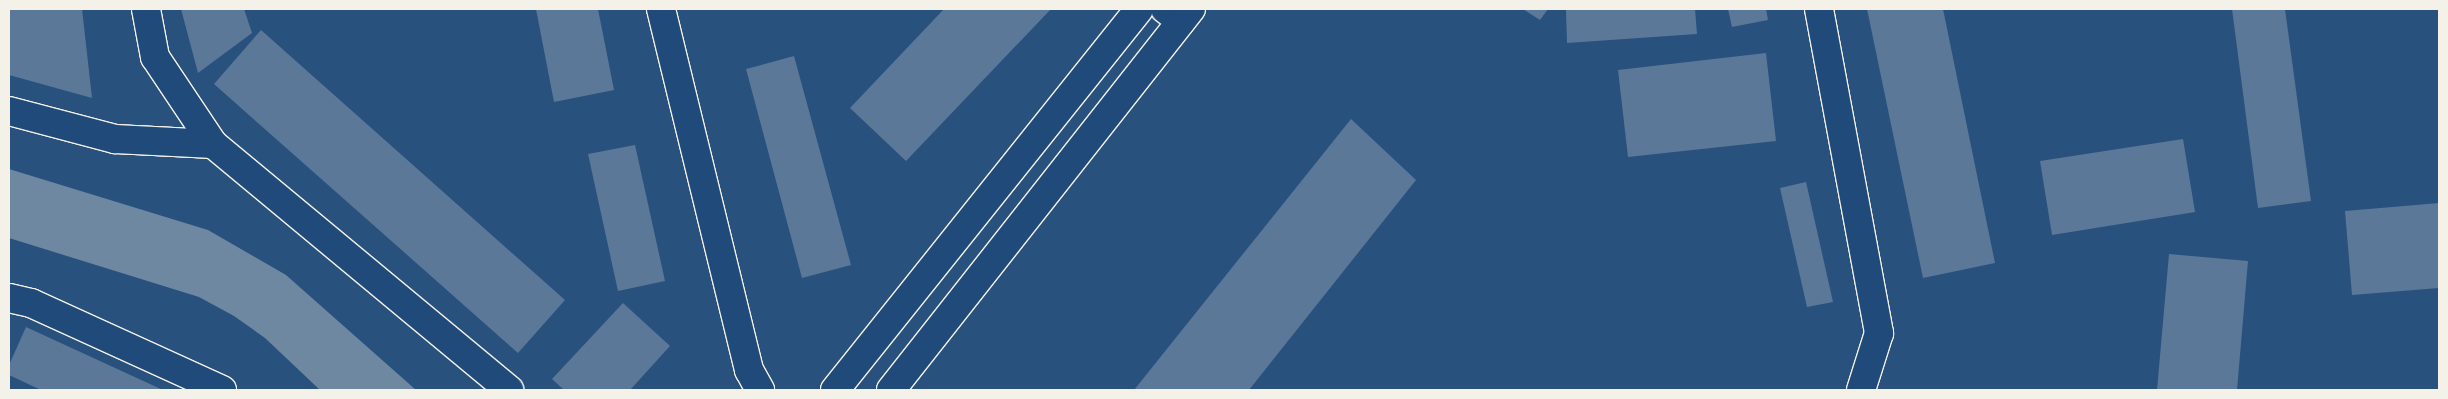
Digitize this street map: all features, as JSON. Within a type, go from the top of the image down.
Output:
[{"type":"main road","points":[[146,9],[154,57],[213,144],[508,390]]},
{"type":"main road","points":[[661,9],[749,370],[760,390]]},
{"type":"main road","points":[[835,390],[1139,9]]},
{"type":"main road","points":[[1819,9],[1879,334],[1861,390]]},
{"type":"main road","points":[[891,390],[1179,13]]},
{"type":"main road","points":[[9,111],[115,139],[213,144]]},
{"type":"main road","points":[[9,298],[30,303],[222,390]]},
{"type":"water","points":[[9,169],[208,230],[286,275],[416,390],[320,390],[265,338],[234,316],[199,297],[9,238]]},
{"type":"building","points":[[9,9],[82,9],[92,98],[9,75]]},
{"type":"building","points":[[181,9],[244,9],[252,33],[198,73]]},
{"type":"building","points":[[536,9],[598,9],[614,90],[554,102]]},
{"type":"building","points":[[944,9],[1051,9],[906,161],[850,108]]},
{"type":"building","points":[[1523,9],[1548,9],[1540,20]]},
{"type":"building","points":[[1695,9],[1697,34],[1567,43],[1566,10]]},
{"type":"building","points":[[1728,9],[1766,9],[1768,20],[1732,27]]},
{"type":"building","points":[[1867,9],[1943,9],[1995,263],[1923,278]]},
{"type":"building","points":[[2232,9],[2285,9],[2311,201],[2258,208]]},
{"type":"building","points":[[261,30],[565,300],[518,353],[214,84]]},
{"type":"building","points":[[1766,53],[1776,141],[1628,157],[1618,70]]},
{"type":"building","points":[[794,56],[851,265],[802,278],[746,69]]},
{"type":"building","points":[[1351,119],[1416,180],[1249,390],[1134,390]]},
{"type":"building","points":[[2183,139],[2195,212],[2052,235],[2040,161]]},
{"type":"building","points":[[635,145],[665,281],[618,291],[588,154]]},
{"type":"building","points":[[1806,182],[1833,302],[1807,307],[1780,188]]},
{"type":"building","points":[[2439,203],[2439,288],[2352,295],[2345,211]]},
{"type":"building","points":[[2169,254],[2248,261],[2237,390],[2157,390]]},
{"type":"building","points":[[623,303],[670,346],[630,390],[564,390],[552,379]]},
{"type":"building","points":[[26,327],[163,390],[41,390],[9,375],[9,365]]}]
